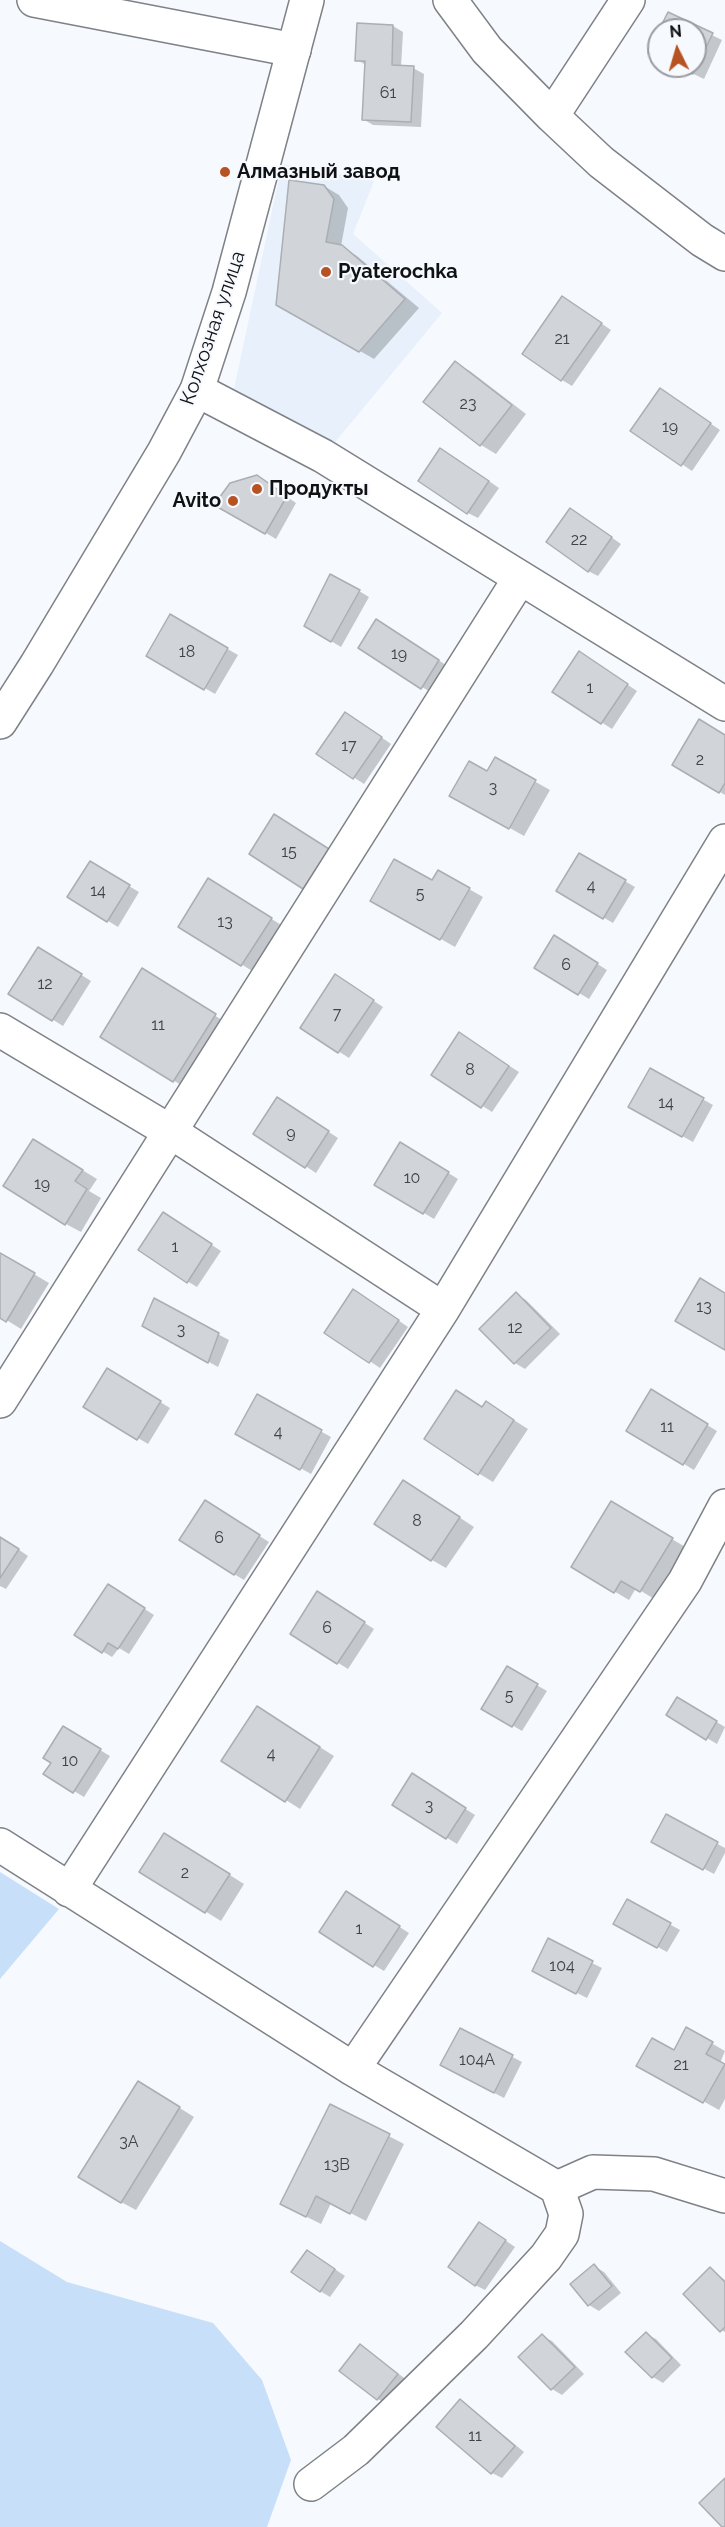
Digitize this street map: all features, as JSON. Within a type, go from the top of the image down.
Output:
[{"type":"street","points":[[34,0],[294,50]]},
{"type":"street","name":"Колхозная улица","points":[[0,722],[38,664],[164,452],[197,390],[230,292],[307,0]]},
{"type":"street","points":[[450,0],[487,50],[601,162],[693,233],[725,254]]},
{"type":"street","points":[[552,116],[628,0]]},
{"type":"street","points":[[197,390],[323,456],[725,704]]},
{"type":"street","points":[[0,1401],[520,578]]},
{"type":"street","points":[[69,1890],[442,1309],[725,841]]},
{"type":"street","points":[[0,1029],[171,1132],[442,1309]]},
{"type":"street","points":[[353,2069],[672,1600],[725,1506]]},
{"type":"street","points":[[0,1845],[353,2069],[556,2188],[566,2214],[562,2234],[546,2257],[474,2335],[356,2451],[311,2484]]},
{"type":"street","points":[[556,2188],[593,2172],[654,2174],[725,2196]]},
{"type":"shaded area","points":[[282,164],[374,181],[353,234],[442,313],[331,447],[234,389]]},
{"type":"shaded area","points":[[0,1872],[59,1909],[0,1979]]},
{"type":"shaded area","points":[[0,2241],[67,2282],[213,2323],[262,2380],[291,2460],[267,2527],[0,2527]]},
{"type":"building","points":[[668,12],[681,18],[665,18]]},
{"type":"building","points":[[357,23],[393,25],[392,65],[414,66],[411,122],[362,120],[365,61],[355,61]]},
{"type":"building","points":[[707,30],[713,33],[707,45]]},
{"type":"building","name":"Pyaterochka","points":[[289,180],[324,185],[334,199],[326,242],[342,245],[405,299],[359,352],[276,305]]},
{"type":"building","points":[[562,296],[602,323],[561,381],[522,354]]},
{"type":"building","points":[[455,361],[512,405],[480,446],[423,402]]},
{"type":"building","points":[[660,388],[711,423],[681,466],[630,431]]},
{"type":"building","points":[[440,448],[489,481],[467,514],[418,481]]},
{"type":"building","points":[[257,475],[287,496],[265,534],[214,505],[230,483]]},
{"type":"building","points":[[570,508],[612,537],[588,572],[546,542]]},
{"type":"building","points":[[330,574],[360,590],[331,642],[304,626]]},
{"type":"building","points":[[170,614],[228,648],[204,690],[146,656]]},
{"type":"building","points":[[376,619],[439,660],[421,689],[358,648]]},
{"type":"building","points":[[579,651],[628,684],[601,724],[552,692]]},
{"type":"building","points":[[345,712],[382,737],[353,779],[316,754]]},
{"type":"building","points":[[699,719],[725,735],[725,783],[719,793],[672,765]]},
{"type":"building","points":[[495,757],[536,780],[509,829],[449,796],[469,761],[487,771]]},
{"type":"building","points":[[274,814],[329,849],[303,889],[249,854]]},
{"type":"building","points":[[579,853],[626,880],[603,919],[556,891]]},
{"type":"building","points":[[394,859],[432,880],[438,870],[470,888],[440,940],[370,901]]},
{"type":"building","points":[[90,861],[130,885],[107,922],[67,897]]},
{"type":"building","points":[[208,878],[272,918],[241,966],[178,927]]},
{"type":"building","points":[[554,935],[598,963],[578,995],[534,968]]},
{"type":"building","points":[[38,947],[82,974],[52,1021],[8,994]]},
{"type":"building","points":[[142,968],[216,1014],[173,1082],[100,1037]]},
{"type":"building","points":[[335,974],[374,1000],[338,1053],[300,1028]]},
{"type":"building","points":[[459,1032],[509,1066],[481,1108],[431,1075]]},
{"type":"building","points":[[650,1068],[704,1098],[682,1137],[628,1107]]},
{"type":"building","points":[[277,1097],[329,1131],[305,1168],[253,1134]]},
{"type":"building","points":[[33,1139],[83,1170],[75,1181],[87,1189],[65,1225],[3,1186]]},
{"type":"building","points":[[400,1142],[449,1172],[423,1214],[374,1185]]},
{"type":"building","points":[[163,1212],[212,1244],[187,1283],[138,1250]]},
{"type":"building","points":[[0,1253],[35,1273],[6,1322],[0,1318]]},
{"type":"building","points":[[700,1278],[725,1293],[725,1350],[675,1321]]},
{"type":"building","points":[[353,1289],[399,1320],[369,1363],[324,1333]]},
{"type":"building","points":[[516,1292],[551,1328],[514,1364],[479,1329]]},
{"type":"building","points":[[154,1298],[219,1333],[208,1363],[142,1326]]},
{"type":"building","points":[[107,1368],[161,1401],[137,1440],[83,1407]]},
{"type":"building","points":[[651,1389],[708,1424],[683,1465],[626,1431]]},
{"type":"building","points":[[456,1390],[482,1407],[486,1401],[514,1420],[478,1475],[424,1439]]},
{"type":"building","points":[[257,1394],[322,1430],[300,1470],[235,1434]]},
{"type":"building","points":[[403,1480],[460,1517],[431,1561],[374,1524]]},
{"type":"building","points":[[205,1500],[260,1535],[234,1575],[179,1540]]},
{"type":"building","points":[[611,1501],[673,1538],[640,1592],[621,1581],[614,1593],[571,1567]]},
{"type":"building","points":[[0,1537],[19,1549],[0,1578]]},
{"type":"building","points":[[108,1584],[145,1608],[118,1649],[108,1643],[102,1653],[74,1635]]},
{"type":"building","points":[[317,1591],[365,1622],[337,1664],[290,1634]]},
{"type":"building","points":[[507,1666],[538,1684],[512,1727],[481,1709]]},
{"type":"building","points":[[677,1697],[717,1721],[706,1740],[666,1715]]},
{"type":"building","points":[[257,1706],[320,1747],[285,1802],[221,1761]]},
{"type":"building","points":[[63,1726],[101,1749],[73,1793],[43,1774],[51,1763],[43,1758]]},
{"type":"building","points":[[412,1773],[466,1808],[446,1839],[392,1805]]},
{"type":"building","points":[[666,1814],[718,1842],[703,1870],[651,1842]]},
{"type":"building","points":[[164,1833],[230,1874],[205,1913],[139,1872]]},
{"type":"building","points":[[346,1891],[400,1926],[373,1967],[319,1932]]},
{"type":"building","points":[[627,1899],[671,1923],[657,1948],[613,1924]]},
{"type":"building","points":[[548,1938],[593,1961],[576,1994],[532,1971]]},
{"type":"building","points":[[686,2027],[713,2042],[706,2054],[725,2064],[703,2103],[636,2066],[652,2038],[674,2050]]},
{"type":"building","points":[[460,2028],[513,2055],[494,2093],[440,2065]]},
{"type":"building","points":[[138,2081],[180,2107],[121,2203],[78,2177]]},
{"type":"building","points":[[330,2104],[390,2134],[350,2214],[316,2196],[306,2217],[280,2204]]},
{"type":"building","points":[[479,2222],[506,2240],[475,2286],[448,2267]]},
{"type":"building","points":[[307,2250],[335,2269],[320,2292],[291,2272]]},
{"type":"building","points":[[594,2264],[612,2286],[588,2306],[570,2284]]},
{"type":"building","points":[[710,2267],[725,2282],[725,2327],[720,2332],[683,2294]]},
{"type":"building","points":[[646,2332],[672,2358],[652,2378],[625,2352]]},
{"type":"building","points":[[542,2334],[575,2367],[551,2390],[518,2357]]},
{"type":"building","points":[[360,2344],[398,2374],[377,2400],[339,2371]]},
{"type":"building","points":[[460,2399],[515,2446],[491,2474],[436,2427]]},
{"type":"building","points":[[725,2478],[725,2527],[722,2527],[699,2503]]},
{"type":"place","name":"Алмазный завод","points":[[225,172]]},
{"type":"place","name":"Pyaterochka","points":[[326,272]]},
{"type":"place","name":"Продукты","points":[[257,489]]},
{"type":"place","name":"Avito","points":[[233,501]]}]
